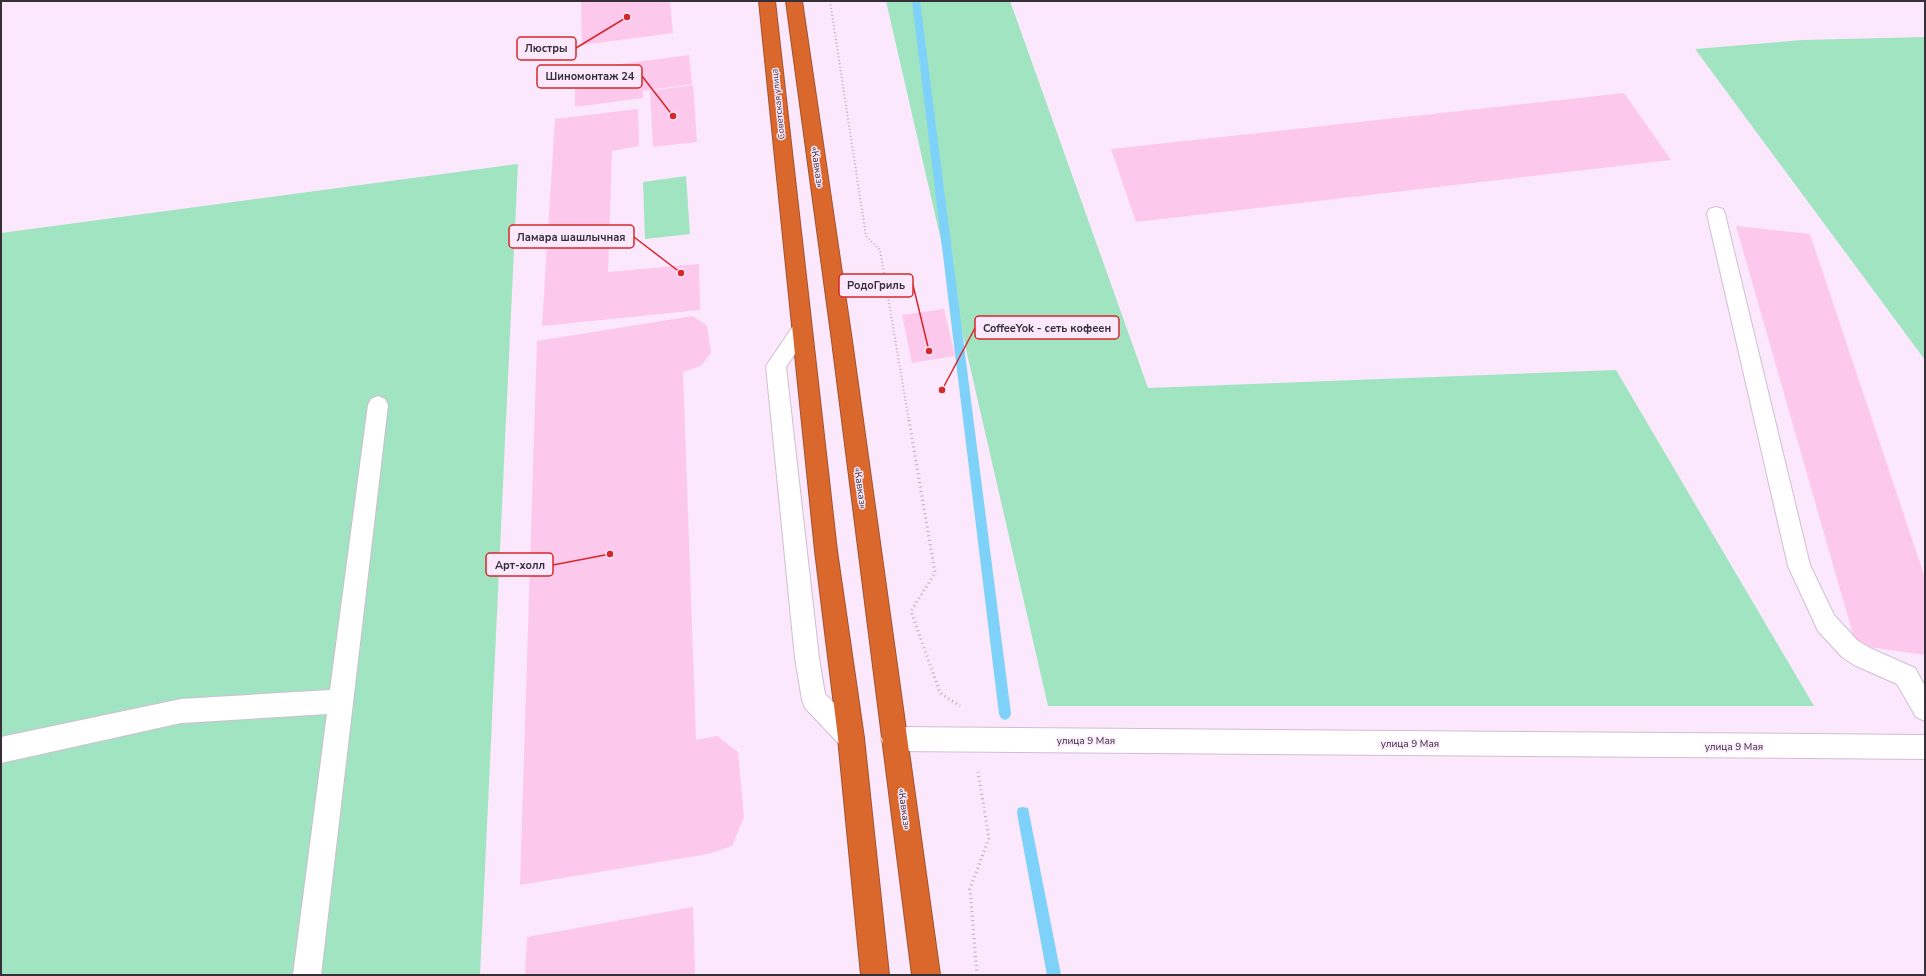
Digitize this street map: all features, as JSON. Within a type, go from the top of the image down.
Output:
[{"type":"highway","name":"Советская улица","points":[[767,1],[802,329]]},
{"type":"highway","name":"«Кавказ»","points":[[794,1],[842,341],[926,975]]},
{"type":"highway","points":[[802,329],[826,551],[851,738],[875,975]]},
{"type":"street","points":[[1716,214],[1799,566],[1826,623],[1850,649],[1863,657],[1906,676],[1925,709]]},
{"type":"street","points":[[802,329],[776,366],[807,658],[814,700],[851,738]]},
{"type":"street","points":[[307,975],[378,405]]},
{"type":"street","points":[[1,750],[181,711],[341,701]]},
{"type":"street","name":"улица 9 Мая","points":[[894,739],[1925,748]]},
{"type":"path","points":[[830,1],[866,236],[880,250],[936,573],[911,612],[940,693],[969,712],[989,838],[970,889],[977,975]]},
{"type":"green space","points":[[886,1],[1010,1],[1148,388],[1616,370],[1814,706],[1048,706]]},
{"type":"green space","points":[[1925,37],[1925,360],[1695,49],[1803,40]]},
{"type":"green space","points":[[518,164],[480,975],[1,975],[1,233]]},
{"type":"green space","points":[[686,176],[690,234],[645,239],[643,182]]},
{"type":"building","points":[[581,1],[670,1],[673,33],[582,45]]},
{"type":"building","points":[[689,55],[692,84],[643,91],[643,98],[575,107],[575,70]]},
{"type":"building","points":[[693,85],[697,142],[653,147],[650,91]]},
{"type":"building","points":[[1624,93],[1671,160],[1136,222],[1111,149]]},
{"type":"building","points":[[638,109],[639,146],[612,151],[608,272],[699,264],[700,310],[542,326],[555,119]]},
{"type":"building","points":[[1736,226],[1810,234],[1925,578],[1925,655],[1856,645]]},
{"type":"building","points":[[944,309],[955,356],[912,363],[902,315]]},
{"type":"building","points":[[693,316],[707,326],[711,353],[701,366],[683,372],[696,740],[717,736],[738,752],[744,817],[732,846],[708,854],[520,885],[537,341]]},
{"type":"building","points":[[693,907],[695,975],[525,975],[527,937]]},
{"type":"waterway","points":[[916,1],[1005,714]]},
{"type":"waterway","points":[[1023,813],[1054,975]]},
{"type":"place","name":"Люстры","points":[[627,17]]},
{"type":"place","name":"Шиномонтаж 24","points":[[673,116]]},
{"type":"place","name":"Ламара шашлычная","points":[[681,273]]},
{"type":"place","name":"РодоГриль","points":[[929,351]]},
{"type":"place","name":"CoffeeYok - сеть кофеен","points":[[942,390]]},
{"type":"place","name":"Арт-холл","points":[[610,554]]}]
